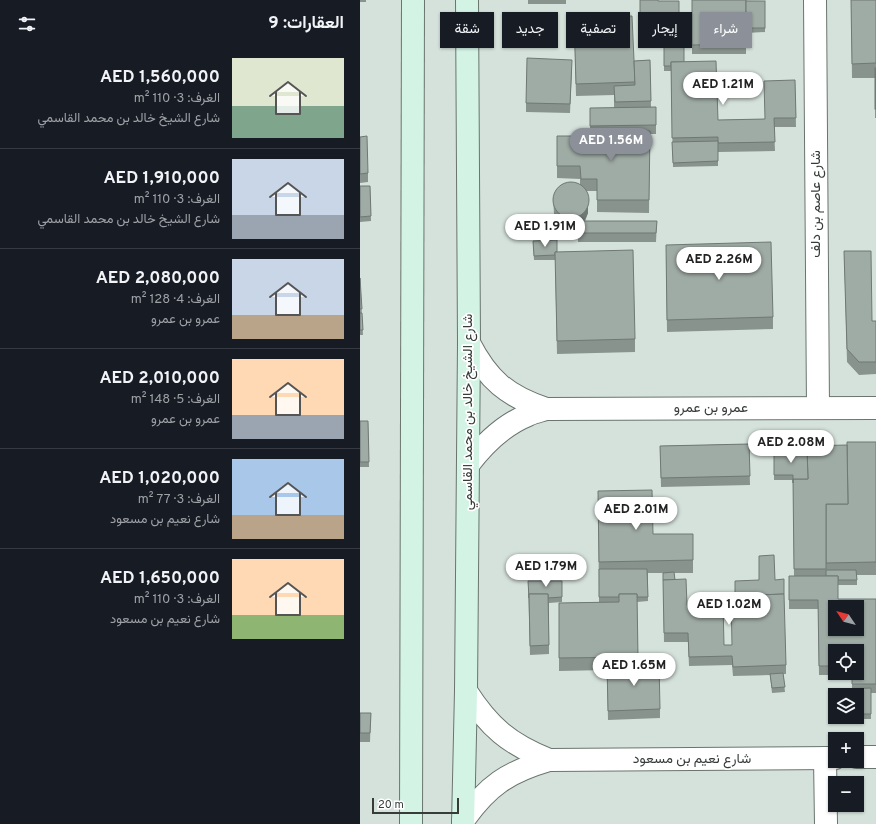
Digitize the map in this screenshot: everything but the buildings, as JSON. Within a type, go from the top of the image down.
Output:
[{"type":"main road","points":[[411,824],[413,0]]},
{"type":"main road","name":"شارع الشيخ خالد بن محمد القاسمي","points":[[463,823],[468,465],[466,0]]},
{"type":"street","name":"شارع عاصم بن دلف","points":[[814,0],[818,408]]},
{"type":"street","name":"عمرو بن عمرو","points":[[468,343],[484,368],[500,385],[514,396],[530,404],[546,409],[876,408]]},
{"type":"street","name":"عمرو بن عمرو","points":[[468,465],[494,436],[510,424],[528,415],[546,409]]},
{"type":"street","name":"شارع نعيم بن مسعود","points":[[466,691],[483,716],[501,734],[532,753],[549,760]]},
{"type":"street","points":[[864,757],[876,757]]},
{"type":"street","name":"شارع نعيم بن مسعود","points":[[463,823],[473,806],[500,781],[515,772],[549,760],[828,758]]},
{"type":"street","points":[[826,824],[829,768]]}]
